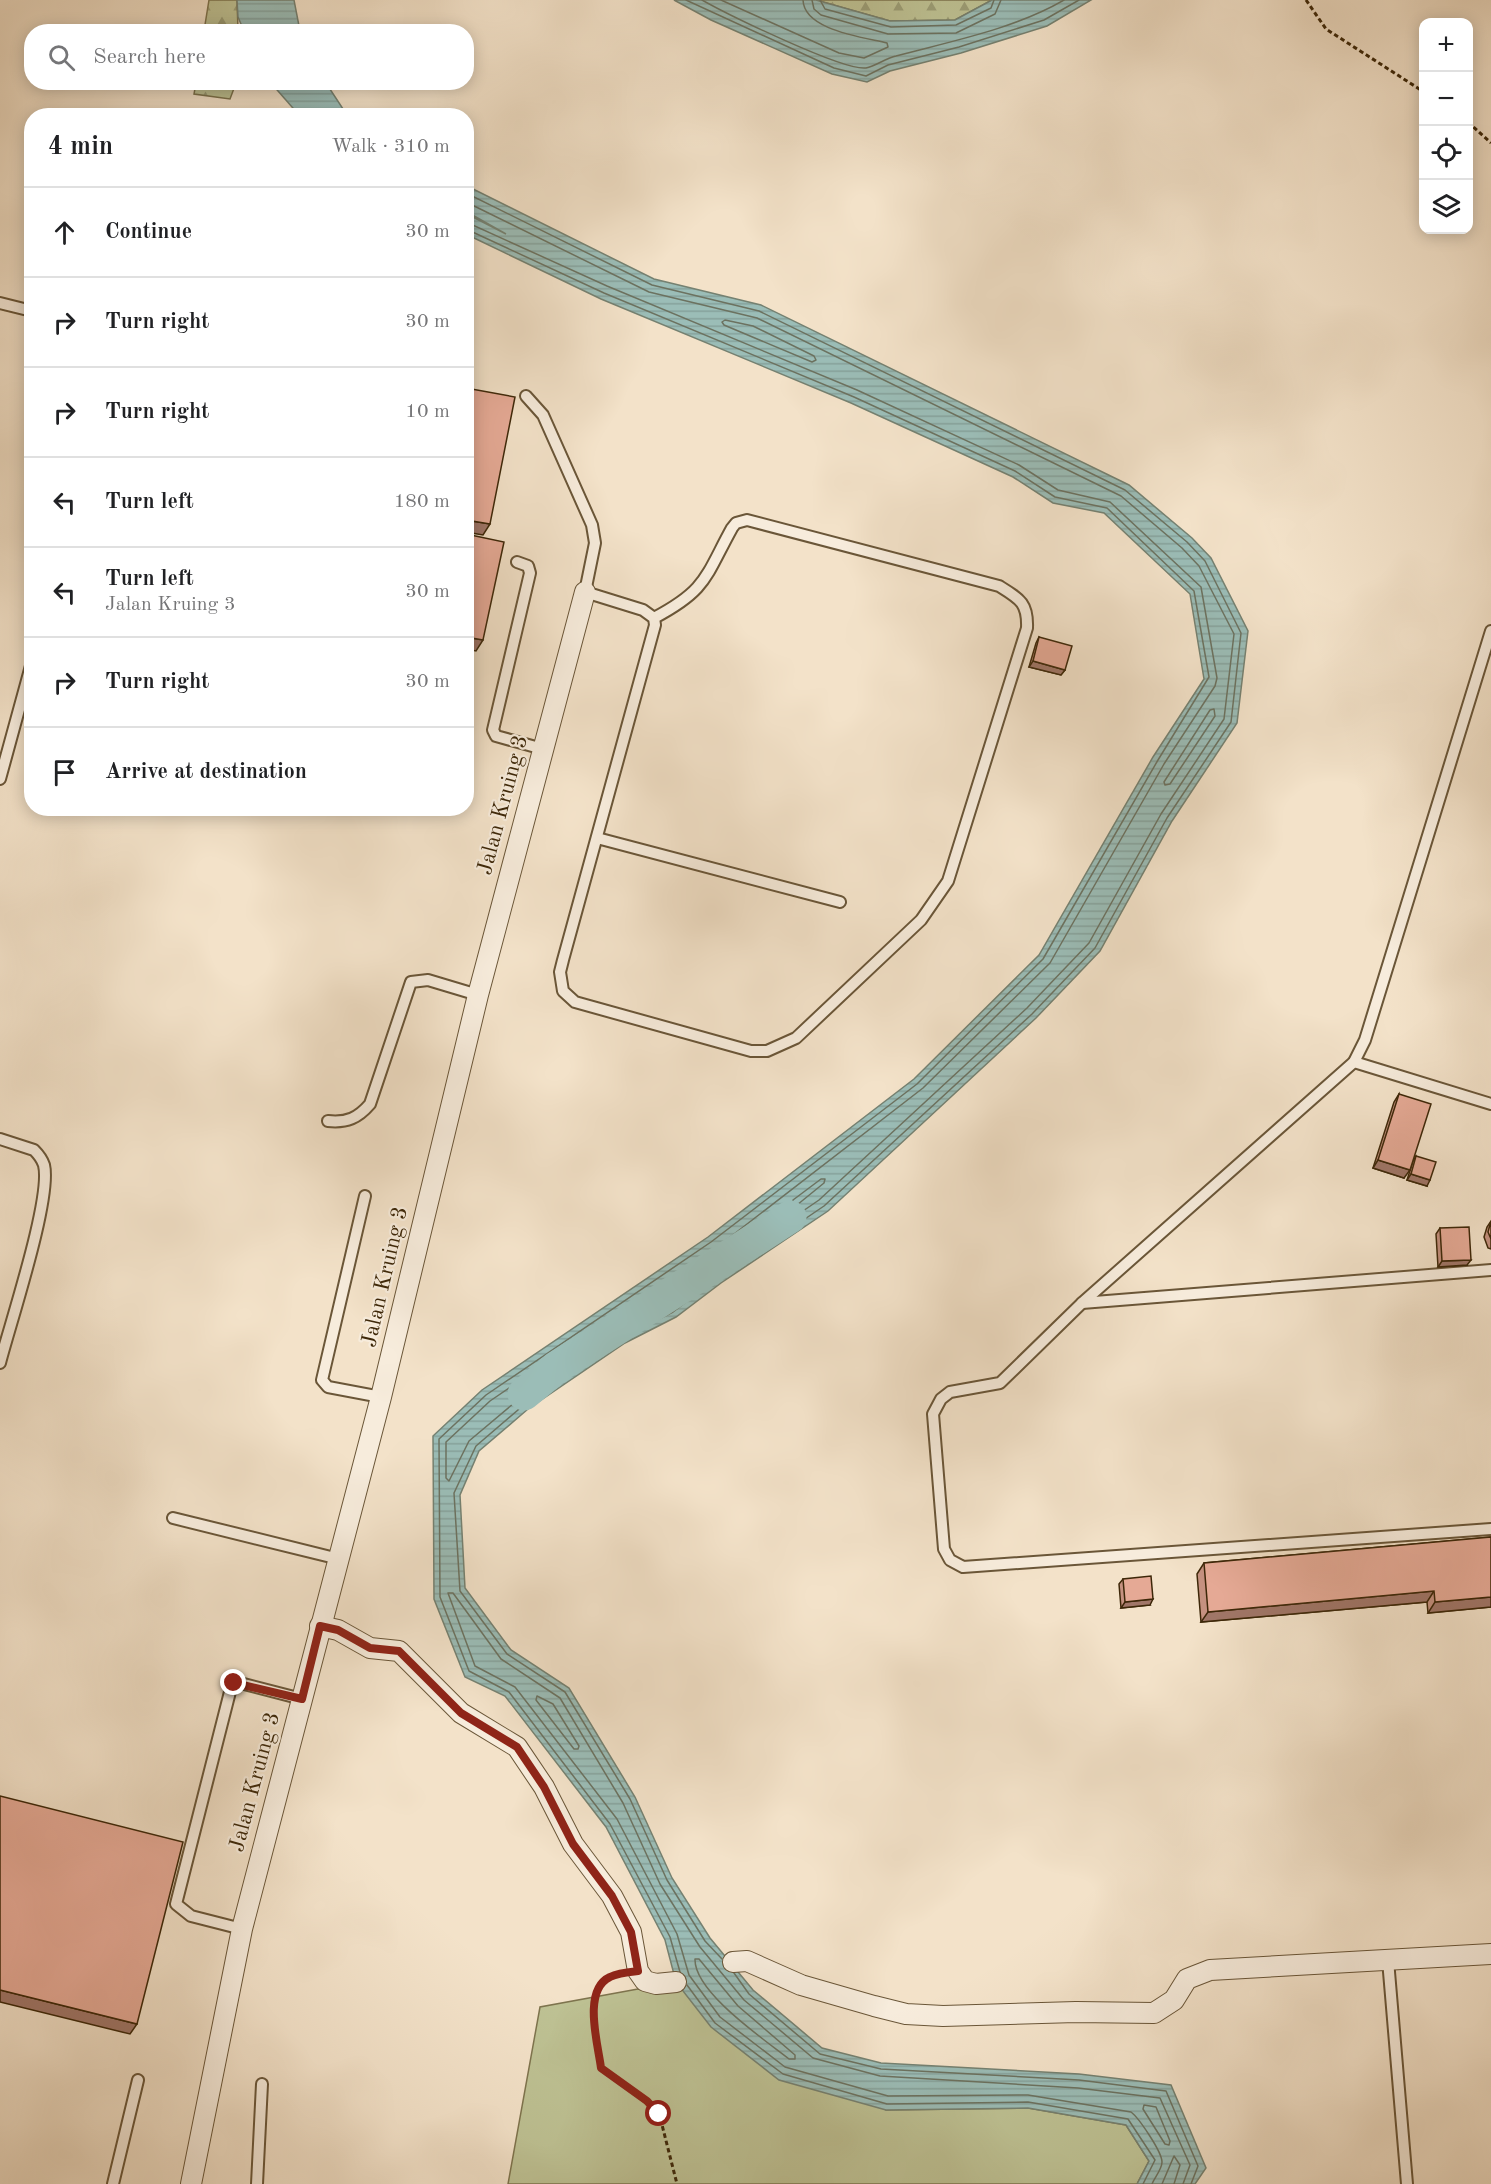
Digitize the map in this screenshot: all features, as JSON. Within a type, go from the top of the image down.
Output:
[{"type":"street","name":"Jalan Kruing 3","points":[[191,2184],[242,1929],[381,1398],[478,995],[585,592]]},
{"type":"street","points":[[320,1626],[338,1630],[370,1648],[399,1651],[461,1713],[517,1747],[544,1787],[573,1844],[612,1896],[631,1932],[638,1971],[645,1981],[656,1984],[676,1982]]},
{"type":"street","points":[[733,1962],[747,1961],[801,1985],[906,2014],[995,2016],[1076,2012],[1154,2013],[1174,2000],[1187,1979],[1210,1970],[1491,1954]]},
{"type":"lane","points":[[0,303],[24,309]]},
{"type":"lane","name":"Jalan Kruing 3","points":[[526,396],[543,415],[592,525],[595,543],[585,592]]},
{"type":"lane","points":[[747,520],[999,586],[1022,602],[1027,613],[1027,628],[948,880],[921,920],[796,1038],[767,1051],[751,1051],[575,1002],[566,996],[561,983],[563,960],[654,631],[654,618],[691,596],[706,579],[732,528],[736,523],[747,520]]},
{"type":"lane","points":[[517,562],[528,566],[530,573],[493,730],[496,736],[543,749]]},
{"type":"lane","points":[[585,592],[643,610],[654,618]]},
{"type":"lane","points":[[1491,631],[1365,1040],[1354,1062],[1082,1303],[999,1383],[950,1392],[944,1395],[935,1408],[941,1531],[945,1553],[958,1566],[998,1566],[1491,1529]]},
{"type":"lane","points":[[0,779],[24,691]]},
{"type":"lane","points":[[597,838],[840,902]]},
{"type":"lane","points":[[328,1121],[341,1122],[354,1118],[370,1104],[411,982],[429,980],[478,995]]},
{"type":"lane","points":[[1354,1062],[1491,1104]]},
{"type":"lane","points":[[0,1139],[34,1150],[44,1166],[44,1188],[39,1215],[0,1363]]},
{"type":"lane","points":[[365,1196],[322,1380],[328,1387],[381,1398]]},
{"type":"lane","points":[[1082,1303],[1491,1270]]},
{"type":"lane","points":[[173,1518],[339,1559]]},
{"type":"lane","points":[[242,1929],[191,1916],[176,1904],[229,1695],[232,1684],[236,1683],[302,1699]]},
{"type":"lane","points":[[1388,1960],[1407,2184]]},
{"type":"lane","points":[[113,2184],[138,2080]]},
{"type":"lane","points":[[256,2184],[262,2084]]},
{"type":"path","points":[[1306,0],[1326,29],[1419,89]]},
{"type":"path","points":[[1472,126],[1491,143]]},
{"type":"path","points":[[638,1971],[612,1976],[603,1981],[593,2004],[601,2068],[647,2101],[659,2114],[677,2184]]},
{"type":"green space","points":[[209,0],[237,0],[238,24],[205,24]]},
{"type":"green space","points":[[816,0],[992,0],[955,20],[890,21]]},
{"type":"green space","points":[[195,90],[233,90],[230,99],[194,94]]},
{"type":"green space","points":[[676,1982],[886,2110],[1028,2108],[1126,2125],[1149,2161],[1137,2184],[508,2184],[540,2007]]},
{"type":"water","points":[[237,0],[294,0],[299,24],[241,24],[238,17]]},
{"type":"water","points":[[674,0],[816,0],[890,21],[955,20],[992,0],[1091,0],[1047,26],[961,53],[890,71],[867,82],[832,74],[711,20]]},
{"type":"water","points":[[277,90],[331,90],[342,108],[293,108]]},
{"type":"water","points":[[474,189],[654,279],[761,305],[1129,485],[1192,538],[1211,558],[1248,631],[1237,723],[1172,821],[1100,951],[1036,1018],[828,1211],[721,1283],[676,1317],[625,1343],[528,1409],[479,1451],[460,1495],[465,1588],[511,1650],[569,1688],[635,1797],[672,1878],[710,1938],[753,1990],[822,2048],[881,2063],[1079,2074],[1171,2085],[1206,2168],[1195,2184],[1137,2184],[1149,2161],[1126,2125],[1028,2108],[886,2110],[779,2080],[711,2027],[676,1982],[665,1940],[606,1827],[505,1696],[465,1677],[434,1599],[433,1436],[482,1390],[708,1237],[914,1079],[1039,955],[1153,757],[1204,679],[1190,594],[1104,513],[1053,503],[1013,477],[851,403],[601,299],[474,238],[474,218],[506,234],[474,216]]},
{"type":"building","points":[[474,389],[515,397],[490,524],[474,521]]},
{"type":"building","points":[[474,536],[504,542],[483,640],[474,638]]},
{"type":"building","points":[[1039,637],[1072,646],[1065,670],[1033,661]]},
{"type":"building","points":[[1399,1094],[1431,1104],[1410,1170],[1378,1160]]},
{"type":"building","points":[[1416,1156],[1436,1162],[1430,1180],[1411,1174]]},
{"type":"building","points":[[1491,1221],[1491,1239],[1488,1232]]},
{"type":"building","points":[[1469,1227],[1471,1260],[1442,1261],[1440,1228]]},
{"type":"building","points":[[1491,1537],[1491,1597],[1435,1602],[1434,1591],[1208,1612],[1204,1563]]},
{"type":"building","points":[[1151,1576],[1153,1599],[1125,1602],[1123,1579]]},
{"type":"building","points":[[0,1796],[183,1842],[137,2024],[0,1990]]},
{"type":"waterway","points":[[524,1394],[557,1367],[790,1217]]},
{"type":"route","points":[[234,1683],[302,1699],[320,1626],[338,1630],[370,1648],[399,1651],[461,1713],[517,1747],[544,1787],[573,1844],[612,1896],[631,1932],[638,1971],[612,1976],[603,1981],[593,2004],[601,2068],[610,2077],[647,2101],[659,2114]]}]
